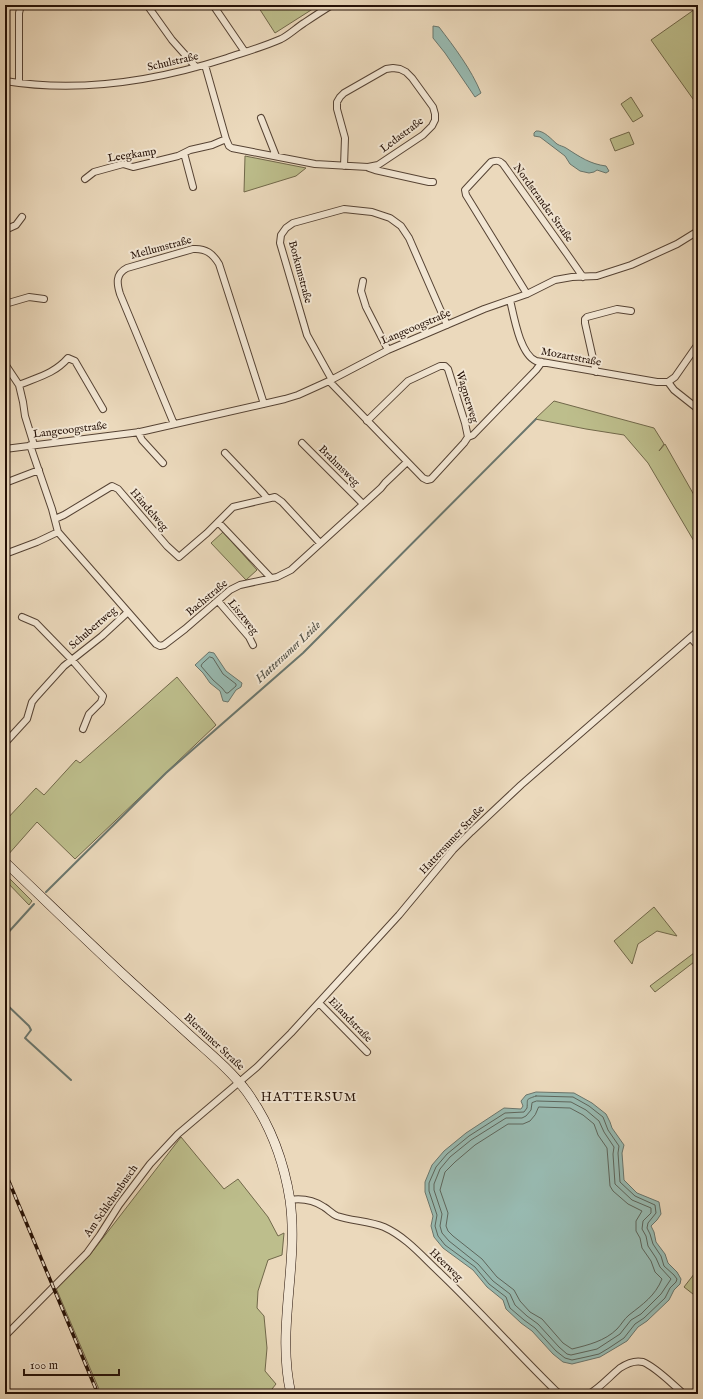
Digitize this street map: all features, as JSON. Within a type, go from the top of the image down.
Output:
[{"type":"main road","name":"Blersumer Straße","points":[[5,862],[121,972],[217,1059],[254,1102],[273,1139],[282,1165],[290,1200],[292,1244],[285,1345],[291,1394]]},
{"type":"street","points":[[19,83],[19,13],[21,5]]},
{"type":"street","points":[[147,5],[172,40],[196,67]]},
{"type":"street","points":[[213,5],[245,52]]},
{"type":"street","name":"Schulstraße","points":[[5,81],[62,86],[150,78],[205,65],[260,48],[283,38],[332,5]]},
{"type":"street","points":[[205,65],[226,139]]},
{"type":"street","name":"Ledastraße","points":[[226,139],[229,146],[232,148],[315,164],[344,166],[368,167],[378,165],[424,135],[435,120],[433,107],[406,72],[400,69],[386,69],[344,93],[340,97],[337,102],[337,109],[345,138],[344,166]]},
{"type":"street","points":[[261,118],[276,156]]},
{"type":"street","name":"Leegkamp","points":[[85,179],[94,172],[101,170],[123,164],[133,167],[178,156],[190,150],[212,145],[226,139]]},
{"type":"street","points":[[184,153],[193,187]]},
{"type":"street","name":"Nordstrander Straße","points":[[527,294],[466,195],[465,190],[482,170],[491,162],[496,160],[503,164],[583,277]]},
{"type":"street","name":"Ledastraße","points":[[368,167],[375,170],[433,182]]},
{"type":"street","name":"Borkumstraße","points":[[330,380],[307,334],[280,243],[281,235],[286,228],[293,223],[344,209],[372,212],[390,218],[401,226],[409,238],[447,325]]},
{"type":"street","points":[[5,230],[16,225],[22,217]]},
{"type":"street","name":"Langeoogstraße","points":[[5,449],[138,432],[298,395],[388,350],[484,309],[527,294],[555,280],[597,276],[632,265],[677,244],[698,231]]},
{"type":"street","name":"Mellumstraße","points":[[174,424],[117,284],[121,272],[126,268],[193,249],[200,248],[206,251],[214,256],[219,264],[264,404]]},
{"type":"street","points":[[363,281],[361,291],[366,308],[388,350]]},
{"type":"street","points":[[5,304],[29,297],[44,299]]},
{"type":"street","name":"Mozartstraße","points":[[510,300],[525,350],[532,359],[596,372],[663,383],[668,382]]},
{"type":"street","points":[[596,372],[584,323],[585,319],[587,317],[617,309],[631,311]]},
{"type":"street","points":[[698,344],[675,377],[668,382],[674,390],[698,409]]},
{"type":"street","points":[[5,364],[19,385],[52,372],[60,367],[68,358],[75,361],[103,409]]},
{"type":"street","name":"Wagnerweg","points":[[407,462],[423,478],[427,480],[431,479],[468,437],[473,435],[487,422],[542,362]]},
{"type":"street","name":"Wagnerweg","points":[[367,421],[408,381],[440,366],[445,366],[448,369],[468,437]]},
{"type":"street","points":[[330,380],[407,462]]},
{"type":"street","name":"Bachstraße","points":[[19,385],[32,445],[58,532],[156,644],[160,646],[164,645],[185,629],[230,590],[240,585],[277,577],[291,570],[337,529],[407,462]]},
{"type":"street","points":[[138,432],[142,440],[163,463]]},
{"type":"street","name":"Brahmsweg","points":[[302,443],[363,504]]},
{"type":"street","points":[[225,453],[267,498],[274,497],[278,499],[320,543]]},
{"type":"street","points":[[5,483],[39,470]]},
{"type":"street","name":"Händelweg","points":[[55,519],[112,486],[118,489],[167,546],[179,557],[233,507],[267,498]]},
{"type":"street","points":[[218,522],[271,578]]},
{"type":"street","points":[[5,554],[58,532]]},
{"type":"street","name":"Lisztweg","points":[[218,601],[250,637],[253,645]]},
{"type":"street","name":"Schubertweg","points":[[5,743],[27,720],[32,702],[36,697],[72,660],[102,636],[128,612]]},
{"type":"street","name":"Schubertweg","points":[[22,617],[36,623],[72,660],[103,696],[101,702],[89,714],[83,729]]},
{"type":"street","name":"Hattersumer Straße","points":[[238,1082],[257,1067],[291,1033],[399,915],[453,850],[471,832],[521,785],[698,631]]},
{"type":"street","points":[[690,638],[698,646]]},
{"type":"street","name":"Eilandstraße","points":[[319,1002],[367,1052]]},
{"type":"street","name":"Am Schlehenbusch","points":[[5,1336],[87,1252],[119,1205],[150,1164],[178,1134],[238,1082]]},
{"type":"street","name":"Heerweg","points":[[290,1200],[300,1198],[309,1200],[323,1206],[335,1215],[367,1222],[385,1228],[398,1235],[411,1245],[459,1291],[520,1356],[560,1394]]},
{"type":"street","points":[[589,1394],[626,1364],[642,1362],[652,1367],[684,1394]]},
{"type":"green space","points":[[257,5],[319,5],[275,33]]},
{"type":"green space","points":[[698,7],[698,106],[651,40]]},
{"type":"green space","points":[[631,97],[643,116],[633,122],[621,104]]},
{"type":"green space","points":[[629,132],[634,144],[615,151],[610,139]]},
{"type":"green space","points":[[245,156],[306,168],[296,176],[244,192]]},
{"type":"green space","points":[[554,401],[654,428],[664,444],[659,451],[665,444],[698,502],[698,548],[648,463],[624,435],[535,419]]},
{"type":"green space","points":[[223,532],[257,570],[246,580],[211,543]]},
{"type":"green space","points":[[177,677],[216,725],[75,859],[37,822],[7,856],[5,854],[5,833],[7,831],[5,829],[5,821],[36,788],[44,795],[76,760],[80,763]]},
{"type":"green space","points":[[5,874],[32,901],[29,905],[5,880]]},
{"type":"green space","points":[[654,907],[677,936],[657,931],[638,944],[632,964],[614,941]]},
{"type":"green space","points":[[698,950],[698,959],[655,992],[650,986]]},
{"type":"green space","points":[[181,1137],[224,1189],[238,1179],[268,1217],[278,1236],[284,1233],[282,1255],[268,1260],[258,1291],[257,1308],[264,1316],[267,1348],[265,1371],[276,1384],[268,1394],[101,1394],[56,1288],[89,1256]]},
{"type":"green space","points":[[698,1269],[698,1298],[684,1287]]},
{"type":"water","points":[[433,26],[439,27],[468,67],[481,93],[475,97],[433,38]]},
{"type":"water","points":[[536,131],[542,132],[557,144],[565,147],[585,160],[606,166],[609,171],[606,173],[597,170],[589,173],[580,171],[570,164],[565,156],[540,137],[534,136]]},
{"type":"water","points":[[209,652],[214,653],[226,671],[242,683],[241,687],[236,690],[228,702],[223,701],[220,691],[210,683],[195,665]]},
{"type":"water","points":[[536,1092],[574,1093],[592,1103],[606,1114],[612,1128],[624,1145],[622,1153],[624,1180],[637,1193],[659,1202],[661,1214],[651,1226],[656,1242],[665,1254],[668,1263],[677,1272],[681,1279],[680,1284],[674,1290],[669,1300],[647,1321],[638,1327],[627,1341],[600,1357],[572,1364],[563,1362],[553,1354],[532,1331],[506,1309],[503,1300],[487,1287],[473,1270],[443,1248],[434,1237],[431,1226],[433,1216],[425,1192],[425,1182],[432,1165],[444,1151],[466,1133],[504,1108],[521,1109],[523,1106],[521,1101],[526,1095]]},
{"type":"waterway","name":"Hattersumer Leide","points":[[46,892],[166,773],[303,653],[536,419]]},
{"type":"waterway","name":"Hattersumer Leide","points":[[5,936],[34,904]]},
{"type":"waterway","points":[[5,1003],[29,1026],[31,1030],[25,1038],[71,1080]]},
{"type":"railway","points":[[5,1172],[98,1394]]},
{"type":"district","name":"HATTERSUM","points":[[309,1097]]}]
